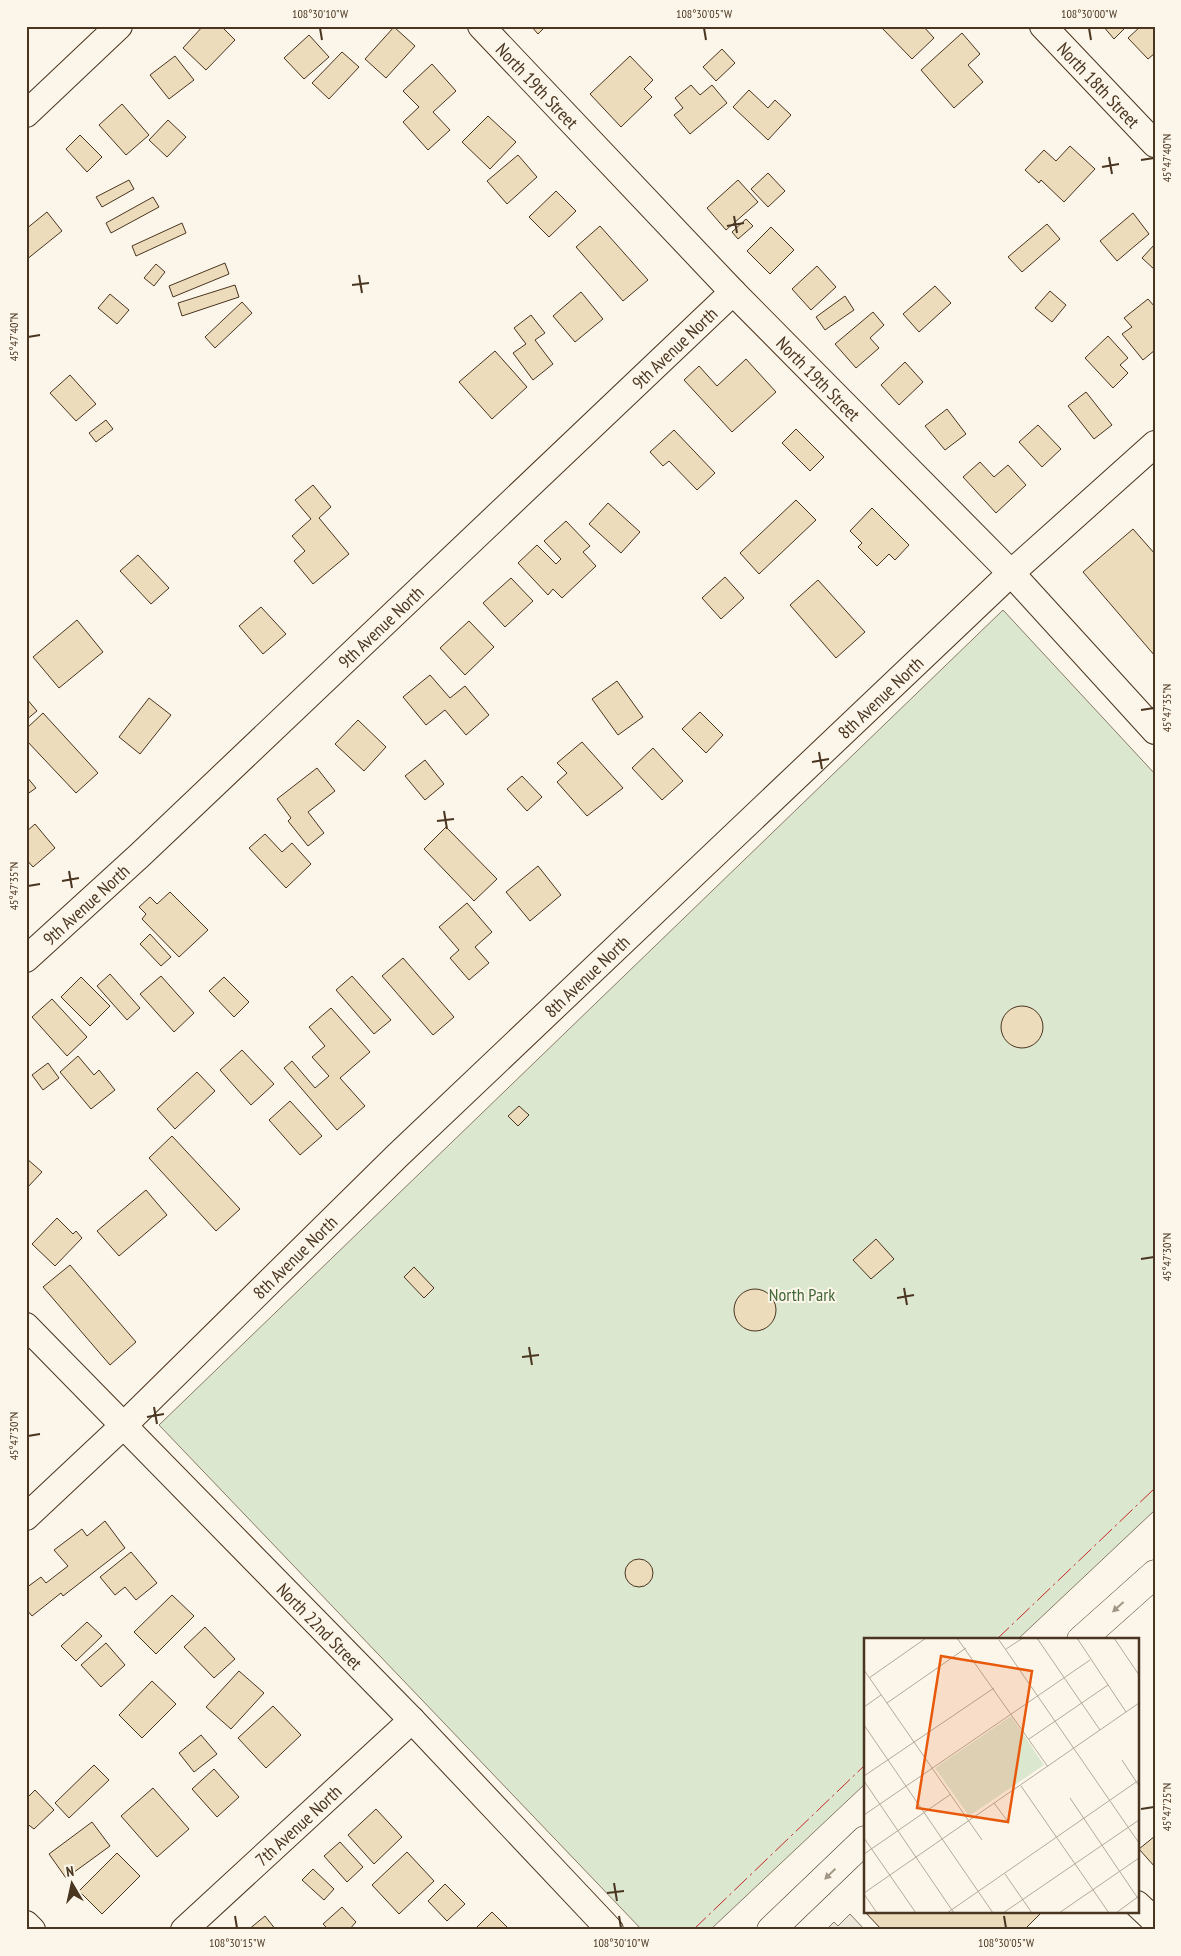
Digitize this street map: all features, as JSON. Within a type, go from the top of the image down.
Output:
[{"type":"main road","points":[[1084,1638],[1155,1574]]},
{"type":"main road","points":[[771,1930],[864,1841]]},
{"type":"street","points":[[26,114],[119,26]]},
{"type":"street","name":"North 19th Street","points":[[481,26],[733,292],[1011,573],[1155,731]]},
{"type":"street","name":"North 18th Street","points":[[1042,26],[1155,144]]},
{"type":"street","name":"9th Avenue North","points":[[26,959],[140,856],[733,292]]},
{"type":"street","name":"8th Avenue North","points":[[26,1518],[123,1426],[404,1149],[1011,573],[1155,444]]},
{"type":"street","name":"North 22nd Street","points":[[26,1326],[412,1720],[610,1930]]},
{"type":"street","name":"7th Avenue North","points":[[184,1930],[412,1720]]},
{"type":"street","points":[[1138,1905],[1155,1921]]},
{"type":"street","points":[[26,1924],[32,1930]]},
{"type":"green space","name":"North Park","points":[[1003,610],[1155,774],[1155,1510],[1019,1638],[864,1638],[864,1785],[710,1930],[642,1930],[159,1425]]},
{"type":"shaded area","points":[[850,1914],[865,1930],[826,1930],[834,1922],[838,1926]]},
{"type":"building","points":[[203,26],[221,26],[235,40],[206,70],[183,48]]},
{"type":"building","points":[[531,26],[546,26],[538,34]]},
{"type":"building","points":[[923,26],[934,38],[912,59],[881,27]]},
{"type":"building","points":[[1103,26],[1127,26],[1114,39]]},
{"type":"building","points":[[1141,26],[1155,26],[1155,53],[1148,59],[1128,38]]},
{"type":"building","points":[[394,27],[415,46],[386,78],[365,59]]},
{"type":"building","points":[[962,33],[980,54],[968,65],[983,82],[954,108],[921,70]]},
{"type":"building","points":[[309,35],[329,57],[304,79],[284,58]]},
{"type":"building","points":[[722,49],[735,63],[716,81],[703,67]]},
{"type":"building","points":[[342,52],[359,67],[329,99],[312,83]]},
{"type":"building","points":[[175,56],[194,80],[169,99],[150,75]]},
{"type":"building","points":[[630,56],[653,80],[644,89],[652,97],[621,127],[590,94]]},
{"type":"building","points":[[432,64],[456,91],[433,112],[450,130],[428,150],[403,122],[419,107],[403,91]]},
{"type":"building","points":[[691,85],[700,95],[712,85],[727,103],[690,134],[674,115],[683,108],[675,98]]},
{"type":"building","points":[[749,90],[768,108],[775,100],[791,115],[768,140],[733,107]]},
{"type":"building","points":[[122,104],[149,135],[126,155],[99,125]]},
{"type":"building","points":[[488,116],[516,142],[490,169],[462,142]]},
{"type":"building","points":[[168,120],[186,137],[167,157],[149,140]]},
{"type":"building","points":[[80,135],[102,157],[87,172],[66,149]]},
{"type":"building","points":[[1070,146],[1095,169],[1064,202],[1041,180],[1039,183],[1025,170],[1044,150],[1056,161]]},
{"type":"building","points":[[518,155],[537,177],[507,204],[487,181]]},
{"type":"building","points":[[768,173],[785,191],[768,207],[751,189]]},
{"type":"building","points":[[129,180],[134,189],[102,207],[96,197]]},
{"type":"building","points":[[738,180],[758,202],[726,230],[707,208]]},
{"type":"building","points":[[556,191],[576,211],[549,237],[529,217]]},
{"type":"building","points":[[153,197],[159,207],[111,233],[106,223]]},
{"type":"building","points":[[47,212],[62,231],[26,260],[26,229]]},
{"type":"building","points":[[1133,213],[1149,234],[1117,261],[1100,241]]},
{"type":"building","points":[[746,219],[753,226],[738,239],[732,232]]},
{"type":"building","points":[[182,223],[186,233],[136,256],[132,246]]},
{"type":"building","points":[[1047,224],[1060,239],[1022,272],[1008,257]]},
{"type":"building","points":[[600,226],[648,280],[623,301],[576,247]]},
{"type":"building","points":[[771,227],[794,250],[770,274],[747,251]]},
{"type":"building","points":[[1155,244],[1155,270],[1142,258]]},
{"type":"building","points":[[225,263],[229,274],[173,297],[169,286]]},
{"type":"building","points":[[156,264],[165,272],[154,286],[144,278]]},
{"type":"building","points":[[817,266],[836,287],[811,310],[792,289]]},
{"type":"building","points":[[235,285],[239,297],[182,316],[178,303]]},
{"type":"building","points":[[935,286],[951,303],[919,332],[903,314]]},
{"type":"building","points":[[1050,291],[1066,305],[1052,322],[1035,308]]},
{"type":"building","points":[[581,292],[603,319],[575,342],[553,316]]},
{"type":"building","points":[[110,294],[129,310],[117,324],[98,308]]},
{"type":"building","points":[[845,296],[854,310],[825,330],[816,317]]},
{"type":"building","points":[[1148,299],[1155,307],[1155,350],[1143,360],[1122,334],[1132,327],[1124,318]]},
{"type":"building","points":[[242,302],[252,313],[215,348],[205,337]]},
{"type":"building","points":[[873,312],[884,325],[870,338],[879,348],[856,368],[835,344]]},
{"type":"building","points":[[531,315],[545,333],[535,340],[553,364],[533,380],[513,353],[526,344],[514,328]]},
{"type":"building","points":[[1108,336],[1128,358],[1120,365],[1128,373],[1113,388],[1085,358]]},
{"type":"building","points":[[495,351],[527,387],[492,419],[459,382]]},
{"type":"building","points":[[746,359],[776,392],[732,432],[684,380],[699,366],[717,386]]},
{"type":"building","points":[[905,362],[923,382],[899,405],[881,385]]},
{"type":"building","points":[[70,375],[96,404],[76,421],[50,393]]},
{"type":"building","points":[[1086,392],[1112,425],[1094,439],[1068,406]]},
{"type":"building","points":[[947,409],[966,434],[945,450],[925,426]]},
{"type":"building","points":[[106,420],[113,429],[96,442],[89,433]]},
{"type":"building","points":[[1038,425],[1061,449],[1042,467],[1019,442]]},
{"type":"building","points":[[796,429],[824,457],[810,471],[782,443]]},
{"type":"building","points":[[674,430],[715,473],[697,490],[669,461],[663,466],[650,452]]},
{"type":"building","points":[[980,462],[994,477],[1008,465],[1026,485],[996,513],[963,477]]},
{"type":"building","points":[[313,485],[331,507],[319,518],[349,554],[313,584],[294,561],[305,551],[292,536],[311,519],[295,500]]},
{"type":"building","points":[[796,500],[816,520],[759,574],[740,553]]},
{"type":"building","points":[[608,503],[640,532],[621,553],[589,524]]},
{"type":"building","points":[[872,508],[909,545],[895,560],[889,554],[877,566],[858,547],[862,543],[850,531]]},
{"type":"building","points":[[566,521],[590,546],[583,552],[596,566],[562,598],[553,589],[548,595],[518,563],[537,545],[556,564],[561,559],[544,541]]},
{"type":"building","points":[[1133,529],[1155,554],[1155,656],[1083,572]]},
{"type":"building","points":[[138,555],[169,588],[151,604],[120,571]]},
{"type":"building","points":[[725,577],[744,598],[721,619],[702,598]]},
{"type":"building","points":[[511,578],[533,601],[505,627],[483,603]]},
{"type":"building","points":[[818,580],[865,632],[836,658],[790,605]]},
{"type":"building","points":[[261,607],[286,634],[263,654],[239,626]]},
{"type":"building","points":[[77,620],[103,652],[59,688],[33,657]]},
{"type":"building","points":[[469,621],[494,647],[465,675],[440,648]]},
{"type":"building","points":[[430,675],[450,698],[465,686],[489,715],[466,735],[445,710],[426,725],[403,697]]},
{"type":"building","points":[[617,681],[643,717],[618,735],[592,699]]},
{"type":"building","points":[[26,698],[37,711],[26,720]]},
{"type":"building","points":[[149,698],[171,715],[140,754],[119,737]]},
{"type":"building","points":[[700,712],[723,735],[706,753],[682,729]]},
{"type":"building","points":[[43,713],[98,773],[76,793],[26,740],[26,729]]},
{"type":"building","points":[[358,720],[386,747],[364,771],[335,744]]},
{"type":"building","points":[[582,742],[623,788],[587,816],[557,782],[567,773],[557,763]]},
{"type":"building","points":[[653,748],[683,781],[662,800],[632,768]]},
{"type":"building","points":[[425,760],[444,784],[425,800],[405,776]]},
{"type":"building","points":[[317,768],[335,791],[308,812],[324,833],[308,846],[288,821],[291,818],[277,799]]},
{"type":"building","points":[[26,776],[36,788],[26,795]]},
{"type":"building","points":[[522,776],[542,797],[527,811],[507,789]]},
{"type":"building","points":[[35,824],[55,848],[33,867],[26,859],[26,832]]},
{"type":"building","points":[[446,827],[497,879],[474,901],[424,849]]},
{"type":"building","points":[[265,834],[282,852],[292,843],[311,864],[286,888],[249,848]]},
{"type":"building","points":[[538,866],[561,895],[530,921],[506,892]]},
{"type":"building","points":[[170,892],[208,930],[179,957],[142,919],[146,914],[139,907],[150,897],[157,904]]},
{"type":"building","points":[[467,903],[492,932],[475,947],[489,963],[469,980],[450,958],[459,950],[439,927]]},
{"type":"building","points":[[150,934],[171,957],[161,966],[140,944]]},
{"type":"building","points":[[403,958],[454,1017],[433,1035],[382,976]]},
{"type":"building","points":[[110,974],[140,1008],[127,1020],[97,986]]},
{"type":"building","points":[[161,976],[194,1013],[174,1032],[140,994]]},
{"type":"building","points":[[352,976],[391,1020],[374,1034],[336,990]]},
{"type":"building","points":[[81,977],[110,1006],[90,1026],[61,997]]},
{"type":"building","points":[[224,977],[249,1002],[234,1017],[209,991]]},
{"type":"building","points":[[52,999],[87,1037],[67,1056],[32,1017]]},
{"type":"building","points":[[1026,1006],[1034,1009],[1040,1015],[1043,1027],[1040,1039],[1034,1045],[1018,1048],[1010,1045],[1004,1039],[1001,1023],[1004,1015],[1010,1009]]},
{"type":"building","points":[[331,1008],[370,1052],[340,1078],[365,1106],[337,1130],[284,1068],[292,1061],[315,1088],[329,1076],[312,1057],[325,1046],[309,1027]]},
{"type":"building","points":[[242,1050],[274,1084],[251,1105],[220,1070]]},
{"type":"building","points":[[78,1056],[94,1075],[99,1070],[115,1090],[91,1109],[60,1072]]},
{"type":"building","points":[[48,1063],[59,1078],[43,1090],[32,1075]]},
{"type":"building","points":[[197,1072],[215,1091],[175,1129],[157,1109]]},
{"type":"building","points":[[290,1101],[322,1136],[300,1155],[269,1120]]},
{"type":"building","points":[[519,1106],[529,1115],[518,1126],[508,1116]]},
{"type":"building","points":[[1155,1119],[1155,1193],[1154,1193]]},
{"type":"building","points":[[172,1136],[240,1209],[216,1231],[149,1158]]},
{"type":"building","points":[[26,1158],[42,1172],[26,1189]]},
{"type":"building","points":[[146,1190],[167,1215],[119,1256],[97,1231]]},
{"type":"building","points":[[57,1218],[73,1234],[76,1231],[82,1238],[55,1266],[32,1244]]},
{"type":"building","points":[[876,1239],[894,1259],[871,1279],[853,1260]]},
{"type":"building","points":[[70,1265],[136,1342],[110,1365],[43,1287]]},
{"type":"building","points":[[414,1267],[434,1288],[424,1298],[404,1277]]},
{"type":"building","points":[[755,1289],[770,1295],[776,1310],[770,1325],[755,1331],[740,1325],[734,1310],[740,1295]]},
{"type":"building","points":[[105,1521],[125,1548],[63,1596],[61,1593],[32,1616],[26,1609],[26,1588],[41,1577],[46,1583],[68,1566],[54,1550],[82,1529],[87,1536]]},
{"type":"building","points":[[131,1552],[157,1583],[136,1600],[125,1587],[115,1595],[100,1577]]},
{"type":"building","points":[[639,1559],[649,1563],[653,1573],[649,1583],[639,1587],[629,1583],[625,1573],[629,1563]]},
{"type":"building","points":[[172,1595],[194,1616],[156,1654],[134,1632]]},
{"type":"building","points":[[87,1622],[102,1636],[76,1661],[61,1646]]},
{"type":"building","points":[[205,1627],[235,1659],[214,1678],[184,1647]]},
{"type":"building","points":[[106,1643],[125,1665],[101,1687],[81,1665]]},
{"type":"building","points":[[239,1671],[264,1693],[231,1729],[206,1707]]},
{"type":"building","points":[[152,1681],[176,1704],[142,1738],[119,1715]]},
{"type":"building","points":[[273,1706],[301,1735],[266,1768],[238,1738]]},
{"type":"building","points":[[201,1735],[217,1754],[194,1772],[179,1753]]},
{"type":"building","points":[[94,1765],[109,1780],[69,1818],[55,1803]]},
{"type":"building","points":[[214,1769],[239,1797],[217,1817],[192,1789]]},
{"type":"building","points":[[153,1788],[189,1829],[157,1857],[121,1816]]},
{"type":"building","points":[[35,1790],[54,1810],[34,1829],[26,1823],[26,1799]]},
{"type":"building","points":[[376,1809],[402,1837],[374,1864],[348,1835]]},
{"type":"building","points":[[92,1822],[110,1846],[66,1878],[49,1854]]},
{"type":"building","points":[[1155,1836],[1155,1867],[1139,1849]]},
{"type":"building","points":[[340,1842],[363,1867],[347,1882],[324,1856]]},
{"type":"building","points":[[407,1852],[434,1881],[399,1914],[372,1885]]},
{"type":"building","points":[[117,1853],[140,1876],[102,1914],[79,1891]]},
{"type":"building","points":[[313,1869],[334,1889],[324,1900],[302,1880]]},
{"type":"building","points":[[445,1884],[465,1904],[447,1921],[428,1901]]},
{"type":"building","points":[[342,1907],[356,1922],[349,1930],[329,1930],[323,1924]]},
{"type":"building","points":[[492,1912],[510,1930],[474,1930]]},
{"type":"building","points":[[867,1914],[1040,1914],[1024,1930],[882,1930]]},
{"type":"building","points":[[265,1916],[276,1930],[248,1930]]},
{"type":"power","points":[[998,1638],[1155,1488]]},
{"type":"power","points":[[693,1930],[864,1766]]}]
